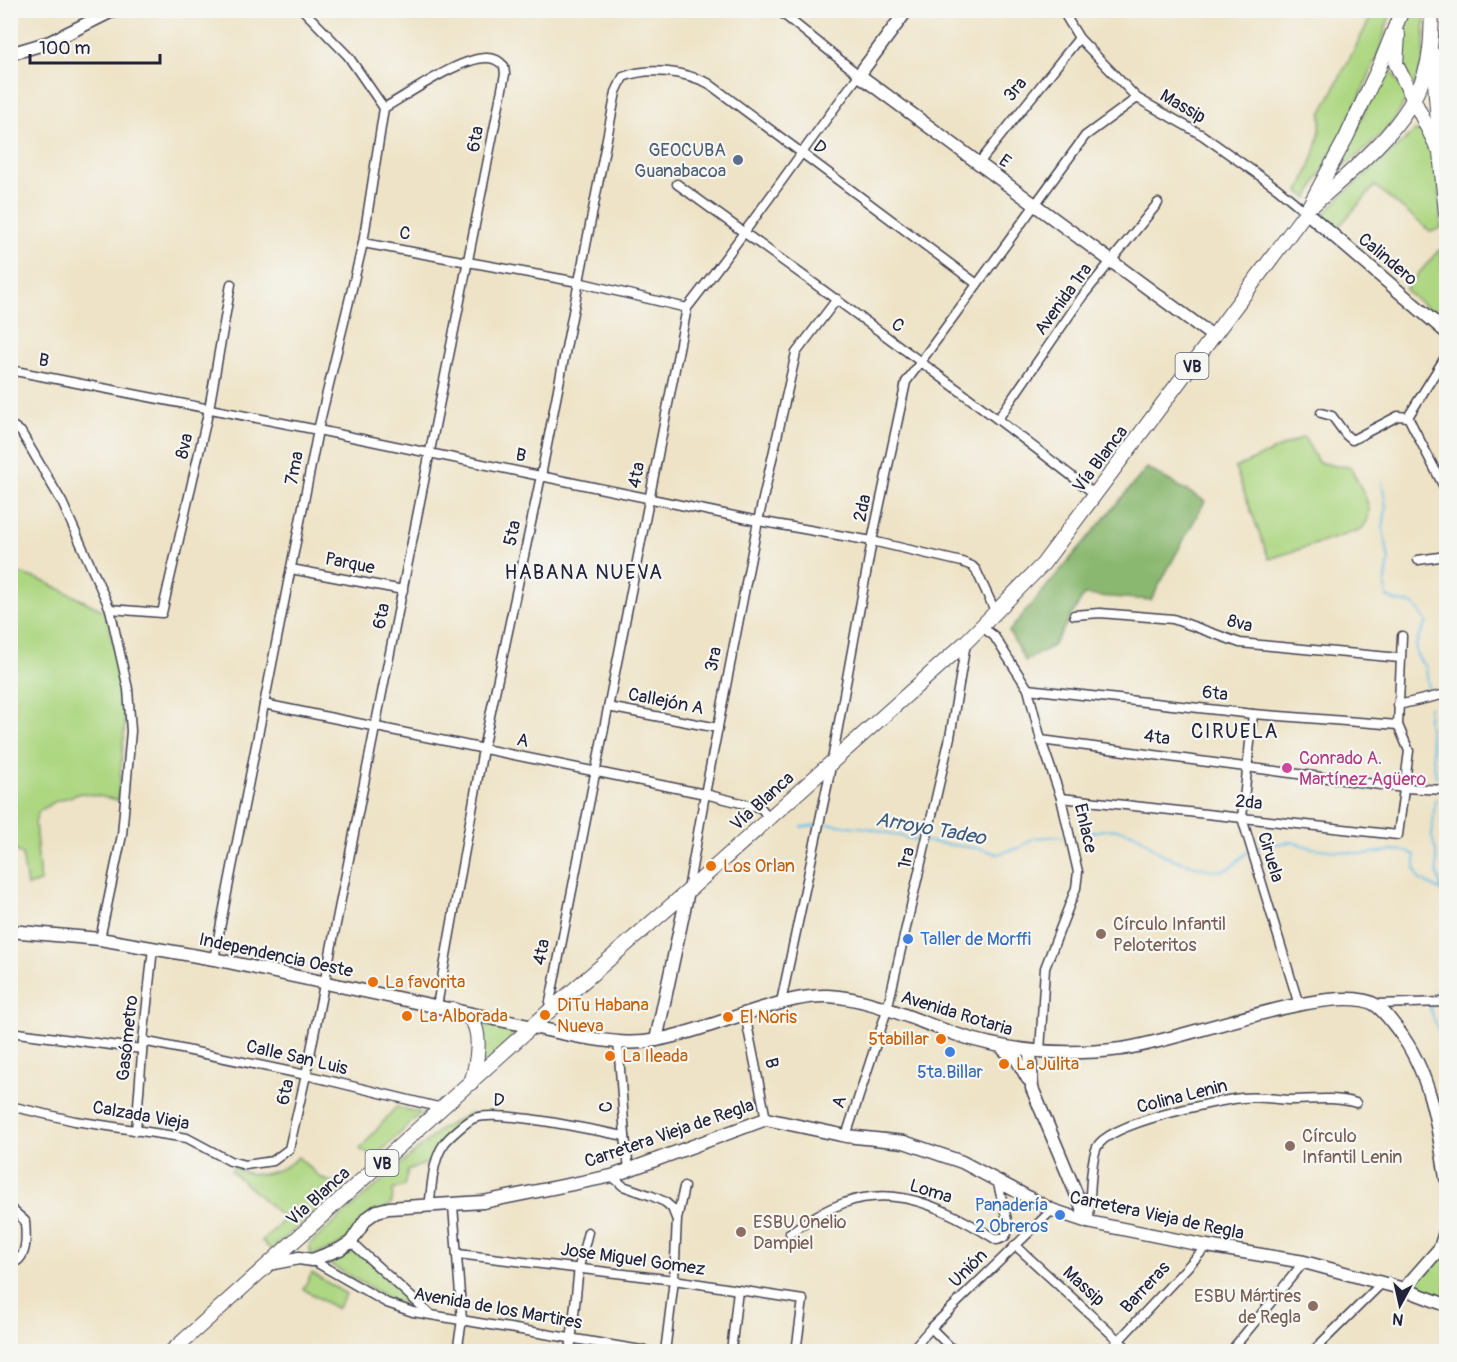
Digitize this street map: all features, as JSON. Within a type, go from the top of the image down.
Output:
[{"type":"main road","name":"Vía Blanca","points":[[1306,212],[1381,142],[1413,99],[1427,67],[1432,10]]},
{"type":"main road","name":"Vía Blanca","points":[[171,1352],[532,1027],[831,764],[982,627],[1043,564],[1306,212],[1346,138],[1401,13]]},
{"type":"main road","points":[[1401,13],[1396,64],[1440,153]]},
{"type":"main road","points":[[1431,38],[1446,213]]},
{"type":"main road","points":[[1397,123],[1413,120],[1428,129]]},
{"type":"main road","points":[[452,1009],[468,1017],[476,1029],[476,1066],[471,1083]]},
{"type":"street","points":[[10,54],[50,42],[114,10]]},
{"type":"street","points":[[303,10],[348,56],[384,108]]},
{"type":"street","name":"E","points":[[778,10],[860,75],[1214,337]]},
{"type":"street","name":"4ta","points":[[548,1013],[687,308],[746,233],[801,153],[907,10]]},
{"type":"street","name":"Massip","points":[[1062,10],[1079,38],[1137,98],[1202,135],[1277,188],[1306,212]]},
{"type":"street","name":"3ra","points":[[979,163],[1079,38]]},
{"type":"street","name":"6ta","points":[[261,1164],[273,1161],[289,1149],[306,1075],[505,74],[504,66],[496,59],[488,57],[468,60],[384,108]]},
{"type":"street","name":"D","points":[[631,74],[678,74],[693,76],[708,83],[977,284]]},
{"type":"street","name":"5ta","points":[[437,1006],[483,749],[542,476],[616,92],[623,77],[631,74]]},
{"type":"street","name":"2da","points":[[781,1002],[831,764],[872,541],[906,382],[1085,135],[1137,98]]},
{"type":"street","name":"7ma","points":[[214,960],[318,430],[363,243],[384,108]]},
{"type":"street","name":"C","points":[[677,183],[837,299],[1096,495]]},
{"type":"street","name":"Avenida 1ra","points":[[998,419],[1082,297],[1158,203]]},
{"type":"street","name":"Calindero","points":[[1306,212],[1446,332]]},
{"type":"street","name":"C","points":[[363,243],[578,282],[687,308]]},
{"type":"street","name":"8va","points":[[110,609],[162,613],[209,409],[231,284]]},
{"type":"street","name":"3ra","points":[[656,1040],[688,891],[759,521],[796,353],[837,299]]},
{"type":"street","points":[[1408,417],[1446,356]]},
{"type":"street","name":"B","points":[[10,370],[318,430],[759,521],[872,541],[972,566],[996,613]]},
{"type":"street","points":[[1321,412],[1332,416],[1352,440],[1398,416],[1408,417]]},
{"type":"street","points":[[1408,417],[1442,475],[1446,491]]},
{"type":"street","points":[[10,424],[21,432],[62,502],[110,609],[128,689],[131,731],[122,835],[100,939]]},
{"type":"street","points":[[1419,560],[1446,556]]},
{"type":"street","name":"Parque","points":[[291,569],[403,590]]},
{"type":"street","name":"8va","points":[[1074,615],[1100,614],[1173,619],[1240,643],[1400,658]]},
{"type":"street","name":"Enlace","points":[[982,627],[994,636],[1028,689],[1041,740],[1061,798],[1078,872],[1076,888],[1045,968],[1032,1088],[1088,1222]]},
{"type":"street","points":[[1402,636],[1398,725],[1409,751],[1404,788]]},
{"type":"street","name":"1ra","points":[[888,1010],[950,737],[966,642]]},
{"type":"street","name":"6ta","points":[[1028,689],[1253,714],[1398,725]]},
{"type":"street","points":[[1398,705],[1446,694]]},
{"type":"street","name":"A","points":[[264,704],[705,794],[761,808],[770,819]]},
{"type":"street","name":"Callejón A","points":[[608,707],[718,728]]},
{"type":"street","name":"Ciruela","points":[[1253,714],[1242,818],[1299,1005]]},
{"type":"street","name":"4ta","points":[[1041,740],[1404,788],[1446,790]]},
{"type":"street","name":"2da","points":[[1061,798],[1398,836],[1404,788]]},
{"type":"street","name":"Independencia Oeste","points":[[10,931],[100,939],[153,948],[532,1027]]},
{"type":"street","name":"Gasómetro","points":[[136,1131],[153,948]]},
{"type":"street","name":"Avenida Rotaria","points":[[532,1027],[618,1042],[656,1040],[781,1002],[827,996],[855,1000],[1000,1047],[1035,1052],[1120,1049],[1154,1043],[1299,1005],[1332,999],[1356,1000],[1374,1004],[1446,1002]]},
{"type":"street","points":[[1374,1004],[1389,1018],[1421,1067],[1435,1107],[1446,1178]]},
{"type":"street","name":"A","points":[[846,1136],[888,1010]]},
{"type":"street","name":"B","points":[[745,1014],[766,1119]]},
{"type":"street","name":"Calle San Luis","points":[[10,1032],[143,1045],[306,1075],[443,1108]]},
{"type":"street","name":"C","points":[[618,1042],[629,1169]]},
{"type":"street","points":[[1000,1047],[1016,1058],[1024,1068],[1032,1088]]},
{"type":"street","name":"Colina Lenin","points":[[1088,1222],[1096,1148],[1104,1138],[1145,1119],[1240,1098],[1298,1100],[1321,1098],[1356,1103]]},
{"type":"street","name":"Calzada Vieja","points":[[10,1106],[75,1120],[187,1138],[230,1161],[245,1165],[261,1164]]},
{"type":"street","name":"D","points":[[429,1206],[438,1155],[444,1144],[473,1118],[488,1115],[517,1118],[625,1136]]},
{"type":"street","name":"Carretera Vieja de Regla","points":[[266,1265],[288,1259],[312,1260],[340,1248],[351,1242],[366,1219],[377,1211],[389,1208],[453,1206],[483,1202],[612,1176],[766,1119],[846,1136],[904,1142],[962,1162],[1052,1210],[1088,1222],[1207,1246],[1304,1262],[1383,1282],[1446,1305]]},
{"type":"street","points":[[612,1176],[623,1186],[665,1202],[672,1208],[677,1219]]},
{"type":"street","name":"Loma","points":[[790,1233],[827,1209],[850,1200],[877,1196],[910,1199],[941,1209],[997,1240],[1002,1239],[1009,1228],[997,1180]]},
{"type":"street","points":[[665,1352],[674,1280],[677,1219],[684,1187]]},
{"type":"street","points":[[453,1206],[462,1320],[457,1352]]},
{"type":"street","points":[[10,1208],[25,1221],[26,1236],[23,1254],[15,1263],[10,1264]]},
{"type":"street","name":"Unión","points":[[910,1352],[931,1328],[1052,1210]]},
{"type":"street","points":[[1404,1289],[1440,1248],[1446,1229]]},
{"type":"street","points":[[570,1352],[579,1268],[588,1232]]},
{"type":"street","points":[[293,1242],[312,1260]]},
{"type":"street","points":[[351,1242],[432,1315]]},
{"type":"street","name":"Massip","points":[[1015,1245],[1131,1352]]},
{"type":"street","name":"Barreras","points":[[1108,1352],[1207,1246]]},
{"type":"street","name":"Jose Miguel Gomez","points":[[458,1254],[674,1280],[803,1300],[796,1352]]},
{"type":"street","name":"Avenida de los Martires","points":[[312,1260],[387,1303],[413,1312],[653,1352]]},
{"type":"street","points":[[1235,1346],[1304,1262]]},
{"type":"street","points":[[1312,1352],[1383,1282],[1415,1275]]},
{"type":"street","points":[[730,1352],[738,1290]]},
{"type":"street","points":[[931,1328],[955,1352]]},
{"type":"green space","points":[[1374,11],[1391,11],[1379,52],[1355,108],[1308,198],[1299,192],[1317,145],[1321,114]]},
{"type":"green space","points":[[1408,11],[1425,11],[1424,59],[1413,88],[1398,51]]},
{"type":"green space","points":[[1389,66],[1407,98],[1392,123],[1373,142],[1350,162],[1336,168],[1386,68]]},
{"type":"green space","points":[[1415,131],[1425,133],[1437,167],[1441,228],[1431,232],[1375,186],[1335,231],[1320,219],[1342,195]]},
{"type":"green space","points":[[1439,250],[1441,251],[1446,296],[1446,323],[1407,292],[1406,288]]},
{"type":"green space","points":[[1304,437],[1318,462],[1350,467],[1363,491],[1369,516],[1360,530],[1269,559],[1235,468]]},
{"type":"green space","points":[[1147,468],[1205,501],[1151,600],[1084,595],[1053,646],[1025,661],[1009,631]]},
{"type":"green space","points":[[10,570],[46,582],[106,612],[117,661],[125,723],[118,800],[82,793],[56,801],[39,811],[35,822],[40,882],[27,886],[22,854],[11,848]]},
{"type":"green space","points":[[485,1025],[507,1029],[515,1034],[480,1070],[481,1030]]},
{"type":"green space","points":[[396,1107],[421,1113],[374,1158],[360,1149]]},
{"type":"green space","points":[[471,1113],[435,1150],[433,1161],[408,1170],[404,1186],[393,1190],[392,1203],[343,1243],[331,1249],[310,1253],[310,1244],[442,1128]]},
{"type":"green space","points":[[298,1157],[321,1178],[343,1187],[271,1250],[262,1241],[285,1219],[231,1171],[233,1167],[252,1174],[271,1172],[289,1165]]},
{"type":"green space","points":[[356,1249],[424,1311],[395,1302],[329,1264]]},
{"type":"green space","points":[[1446,1251],[1446,1299],[1413,1283]]},
{"type":"green space","points":[[312,1273],[346,1294],[337,1309],[303,1289]]},
{"type":"waterway","points":[[1382,481],[1386,508],[1383,528],[1389,560],[1385,586],[1387,597],[1395,601],[1414,604],[1427,622],[1416,645],[1416,650],[1420,661],[1426,667],[1429,694]]},
{"type":"waterway","points":[[1429,707],[1428,722],[1436,777]]},
{"type":"waterway","points":[[1435,799],[1432,837],[1442,890]]},
{"type":"waterway","name":"Arroyo Tadeo","points":[[827,824],[868,828],[915,840],[982,849],[997,854],[1019,848],[1034,838],[1063,836]]},
{"type":"waterway","name":"Arroyo Tadeo","points":[[802,827],[816,825]]},
{"type":"waterway","name":"Arroyo Tadeo","points":[[1087,833],[1110,830],[1126,831],[1140,837],[1162,854],[1211,870],[1228,869],[1249,852]]},
{"type":"waterway","name":"Arroyo Tadeo","points":[[1254,849],[1263,845],[1292,842],[1312,848],[1362,854],[1401,850],[1415,855],[1415,868],[1419,879],[1442,891],[1446,899]]},
{"type":"waterway","name":"Arroyo Tadeo","points":[[1446,920],[1446,936]]},
{"type":"waterway","name":"Arroyo Tadeo","points":[[1434,999],[1438,986],[1446,976]]},
{"type":"waterway","name":"Arroyo Tadeo","points":[[1432,1004],[1430,1009],[1446,1044]]},
{"type":"place","name":"GEOCUBA Guanabacoa","points":[[738,160]]},
{"type":"place","name":"Conrado A. Martínez Agüero","points":[[1287,768]]},
{"type":"place","name":"Los Orlan","points":[[711,866]]},
{"type":"place","name":"Círculo Infantil Peloteritos","points":[[1101,934]]},
{"type":"place","name":"Taller de Morffi","points":[[908,939]]},
{"type":"place","name":"La favorita","points":[[373,982]]},
{"type":"place","name":"DiTu Habana Nueva","points":[[545,1015]]},
{"type":"place","name":"La Alborada","points":[[407,1016]]},
{"type":"place","name":"El Noris","points":[[728,1017]]},
{"type":"place","name":"5tabillar","points":[[941,1039]]},
{"type":"place","name":"5ta.Billar","points":[[950,1052]]},
{"type":"place","name":"La Ileada","points":[[610,1056]]},
{"type":"place","name":"La Julita","points":[[1004,1064]]},
{"type":"place","name":"Círculo Infantil Lenin","points":[[1290,1146]]},
{"type":"place","name":"Panadería 2 Obreros","points":[[1060,1215]]},
{"type":"place","name":"ESBU Onelio Dampiel","points":[[741,1232]]},
{"type":"place","name":"ESBU Mártires de Regla","points":[[1313,1306]]},
{"type":"district","name":"HABANA NUEVA","points":[[584,572]]},
{"type":"district","name":"CIRUELA","points":[[1235,731]]}]
